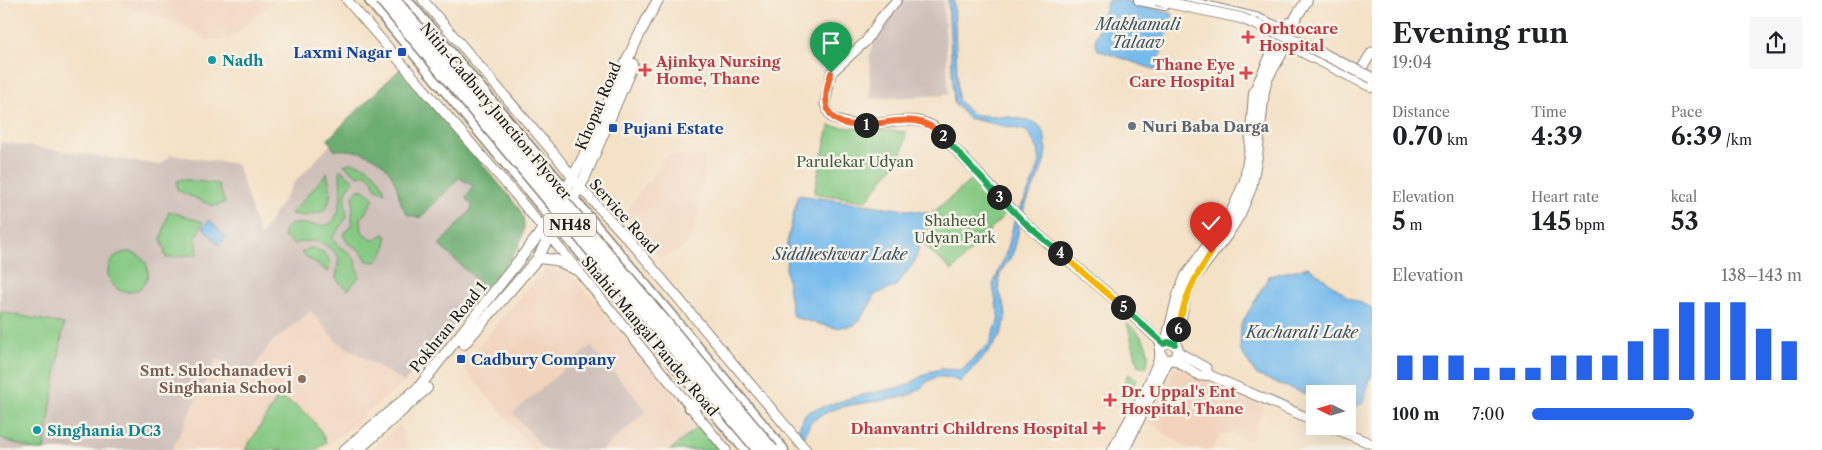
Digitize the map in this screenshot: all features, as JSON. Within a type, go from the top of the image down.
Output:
[{"type":"highway","points":[[371,0],[556,214],[705,401],[747,450]]},
{"type":"highway","name":"Nitin-Cadbury Junction Flyover","points":[[382,0],[759,450]]},
{"type":"highway","name":"Nitin-Cadbury Junction Flyover","points":[[394,0],[772,450]]},
{"type":"highway","points":[[405,0],[782,450]]},
{"type":"highway","points":[[690,406],[705,401]]},
{"type":"main road","name":"Khopat Road","points":[[556,214],[569,195],[573,178],[658,0]]},
{"type":"main road","name":"Khopat Road","points":[[556,214],[569,195],[580,187],[634,51],[664,0]]},
{"type":"main road","points":[[1139,0],[1198,5],[1258,28],[1372,87]]},
{"type":"main road","points":[[1156,0],[1241,18],[1296,41],[1372,78]]},
{"type":"main road","points":[[1178,0],[1256,18],[1289,28],[1372,74]]},
{"type":"main road","points":[[1124,450],[1169,351],[1178,295],[1186,276],[1208,251],[1233,209],[1245,181],[1255,131],[1254,93],[1289,28],[1307,0]]},
{"type":"main road","name":"Pokhran Road 1","points":[[344,450],[419,387],[538,258],[546,233],[556,214]]},
{"type":"main road","name":"Pokhran Road 1","points":[[358,450],[424,392],[546,233]]},
{"type":"main road","points":[[538,258],[556,260],[579,272]]},
{"type":"main road","points":[[1113,450],[1169,351]]},
{"type":"street","name":"Shahid Mangal Pandey Road","points":[[347,0],[514,194],[726,450]]},
{"type":"street","name":"Service Road","points":[[423,0],[580,187],[616,224],[806,450]]},
{"type":"street","points":[[897,0],[881,18],[866,41],[831,73],[825,104],[830,117],[856,126],[914,121],[933,126],[1038,235],[1169,351],[1206,368],[1209,375],[1306,417]]},
{"type":"street","points":[[1356,79],[1360,68],[1372,52]]},
{"type":"street","points":[[1350,435],[1372,444]]},
{"type":"shaded area","points":[[120,0],[276,0],[228,40],[206,40],[188,26],[125,6]]},
{"type":"shaded area","points":[[906,0],[943,0],[949,95],[870,99],[870,52],[882,25]]},
{"type":"shaded area","points":[[401,68],[510,197],[523,216],[523,227],[516,250],[486,289],[404,382],[336,341],[311,311],[270,344],[249,375],[216,359],[172,450],[0,450],[0,142],[160,165],[171,155],[237,164],[260,237],[294,183],[331,144],[328,139]]},
{"type":"shaded area","points":[[669,155],[706,157],[697,220],[689,241],[678,251],[660,259],[623,215]]},
{"type":"shaded area","name":"Cadbury Company","points":[[545,269],[568,271],[700,425],[670,450],[533,450],[462,366]]},
{"type":"shaded area","name":"Smt. Sulochanadevi Singhania School","points":[[311,311],[336,341],[404,382],[322,450],[172,450],[216,359],[249,375],[270,344]]},
{"type":"shaded area","points":[[591,346],[647,411],[602,450],[545,450],[513,413]]},
{"type":"shaded area","points":[[1174,366],[1263,407],[1250,442],[1231,433],[1220,435],[1213,450],[1191,450],[1148,422]]},
{"type":"shaded area","points":[[400,425],[409,450],[372,450]]},
{"type":"green space","points":[[401,68],[510,197],[522,214],[524,227],[518,246],[513,256],[486,289],[439,245],[470,211],[472,205],[466,198],[473,186],[459,178],[420,218],[408,215],[402,205],[393,178],[381,162],[364,153],[334,150],[328,139]]},
{"type":"green space","name":"Parulekar Udyan","points":[[829,126],[906,132],[902,155],[866,201],[814,193]]},
{"type":"green space","points":[[350,163],[363,166],[373,172],[380,181],[385,193],[374,187],[373,181],[367,174],[358,176],[344,165]]},
{"type":"green space","points":[[340,169],[354,181],[346,194],[347,217],[333,237],[338,245],[354,258],[356,264],[359,277],[348,290],[336,279],[339,257],[329,247],[313,241],[294,244],[284,237],[285,229],[289,225],[326,225],[332,222],[336,217],[340,204]]},
{"type":"green space","points":[[327,173],[330,193],[329,202],[324,211],[306,216],[291,214]]},
{"type":"green space","name":"Shaheed Udyan Park","points":[[976,176],[1006,213],[952,271],[923,244],[931,214]]},
{"type":"green space","points":[[182,179],[218,184],[225,203],[213,206],[177,190],[177,181]]},
{"type":"green space","points":[[358,189],[366,191],[374,199],[361,219],[362,232],[372,240],[377,239],[383,234],[386,235],[385,250],[376,262],[367,261],[361,251],[348,243],[343,235],[352,224],[353,197]]},
{"type":"green space","points":[[169,211],[203,222],[196,238],[198,254],[166,258],[161,239]]},
{"type":"green space","points":[[310,248],[315,248],[326,255],[330,263],[328,272],[301,253]]},
{"type":"green space","points":[[132,252],[139,255],[145,261],[148,272],[147,280],[139,289],[132,292],[124,292],[117,289],[109,280],[108,268],[111,261],[120,253]]},
{"type":"green space","points":[[0,312],[64,324],[44,450],[34,450],[0,438]]},
{"type":"green space","points":[[1127,323],[1145,342],[1148,354],[1146,368],[1138,366]]},
{"type":"green space","points":[[1128,374],[1137,379],[1129,394],[1121,390]]},
{"type":"green space","points":[[278,397],[301,409],[317,426],[326,442],[317,450],[245,450]]},
{"type":"green space","points":[[700,425],[720,450],[670,450]]},
{"type":"water","points":[[948,0],[954,0],[958,100],[969,112],[976,115],[1011,117],[1037,124],[1041,128],[1045,139],[1044,161],[1022,214],[1014,250],[999,278],[999,290],[1006,315],[1005,321],[993,346],[960,382],[938,377],[930,380],[909,395],[832,410],[810,423],[804,438],[798,431],[805,414],[810,411],[857,396],[906,386],[929,372],[941,369],[962,370],[989,344],[999,320],[993,285],[1008,248],[1014,222],[1036,175],[1040,161],[1038,149],[1027,131],[968,118],[954,103]]},
{"type":"water","name":"Makhamali Talaav","points":[[1108,0],[1123,0],[1173,14],[1156,70],[1098,50],[1095,42]]},
{"type":"water","name":"Siddheshwar Lake","points":[[798,195],[929,213],[915,261],[896,286],[876,294],[855,325],[835,328],[793,317],[786,272],[787,243]]},
{"type":"water","points":[[210,220],[226,238],[219,245],[203,227]]},
{"type":"water","name":"Kacharali Lake","points":[[1309,267],[1348,297],[1372,308],[1372,373],[1363,403],[1356,406],[1356,385],[1306,385],[1306,394],[1257,375],[1240,350],[1241,325],[1269,276]]},
{"type":"place","name":"Orhtocare Hospital","points":[[1248,37]]},
{"type":"place","name":"Laxmi Nagar","points":[[402,52]]},
{"type":"place","name":"Nadh","points":[[212,60]]},
{"type":"place","name":"Ajinkya Nursing Home, Thane","points":[[645,70]]},
{"type":"place","name":"Thane Eye Care Hospital","points":[[1246,73]]},
{"type":"place","name":"Nuri Baba Darga","points":[[1132,126]]},
{"type":"place","name":"Pujani Estate","points":[[613,128]]},
{"type":"place","name":"Cadbury Company","points":[[461,359]]},
{"type":"place","name":"Smt. Sulochanadevi Singhania School","points":[[302,379]]},
{"type":"place","name":"Dr. Uppal's Ent Hospital, Thane","points":[[1110,400]]},
{"type":"place","name":"Dhanvantri Childrens Hospital","points":[[1099,428]]},
{"type":"place","name":"Singhania DC3","points":[[37,430]]},
{"type":"route","points":[[831,73],[825,104],[830,117],[856,126],[914,121],[920,121],[933,126],[1028,226],[1164,344],[1168,342],[1175,344],[1185,298],[1194,278],[1211,253]]}]
